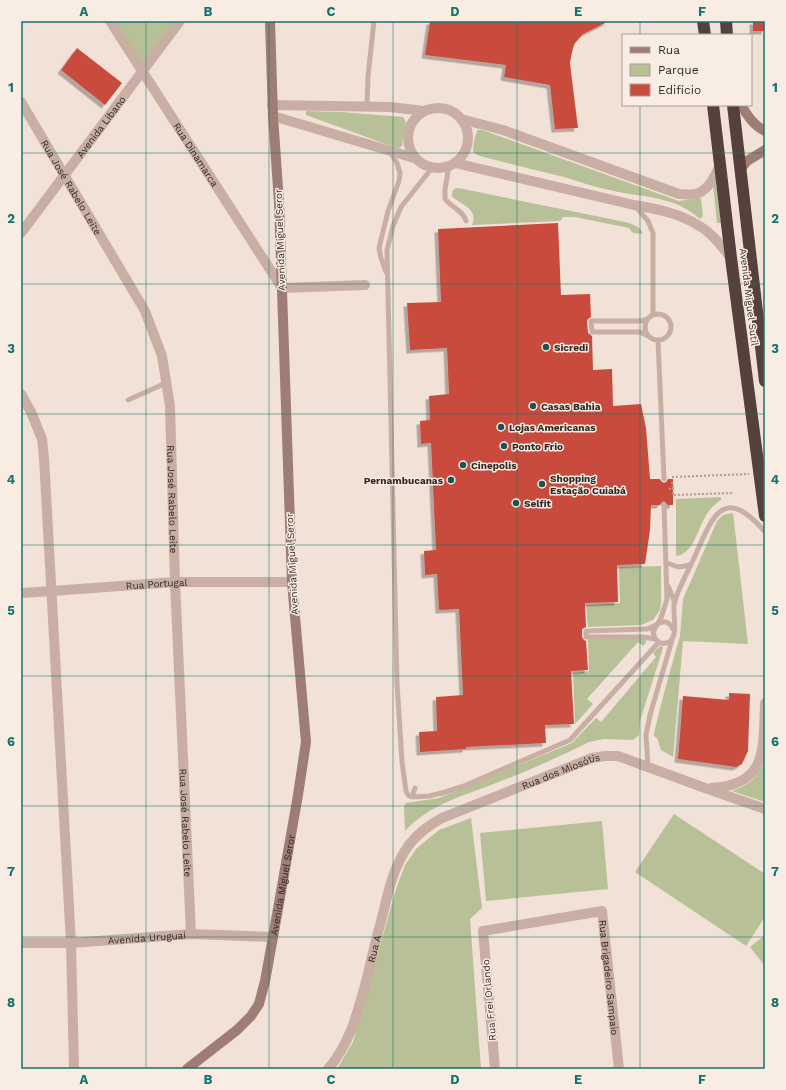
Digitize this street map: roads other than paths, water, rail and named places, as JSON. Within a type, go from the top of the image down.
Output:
[{"type":"highway","points":[[704,21],[705,34]]},
{"type":"highway","name":"Avenida Miguel Sutil","points":[[713,106],[731,258],[765,516]]},
{"type":"highway","name":"Avenida Miguel Sutil","points":[[733,106],[765,381]]},
{"type":"street","name":"Rua Dinamarca","points":[[110,21],[282,288]]},
{"type":"street","name":"Avenida Libano","points":[[21,233],[180,21]]},
{"type":"street","name":"Avenida Miguel Seror","points":[[187,1069],[236,1030],[251,1016],[259,1004],[273,937],[306,742],[292,582],[280,203],[272,105],[270,21]]},
{"type":"street","name":"Rua José Rabelo Leite","points":[[21,102],[146,311],[162,356],[170,406],[175,582],[191,934]]},
{"type":"street","points":[[272,105],[390,107],[424,111]]},
{"type":"street","points":[[742,106],[755,125],[765,132]]},
{"type":"street","points":[[452,165],[463,154],[467,145],[468,136],[466,127],[461,119],[453,112],[444,108],[434,108],[424,111],[416,117],[411,124],[407,141],[409,150],[414,158],[419,162],[432,168],[452,165],[663,210],[683,216],[702,227],[731,258]]},
{"type":"street","points":[[273,116],[414,158]]},
{"type":"street","points":[[461,119],[503,130],[679,194],[696,194],[707,187],[720,165]]},
{"type":"street","points":[[740,170],[747,161],[765,150]]},
{"type":"street","points":[[282,288],[365,286]]},
{"type":"street","points":[[21,394],[31,412],[42,438],[52,591],[70,943],[74,1069]]},
{"type":"street","name":"Rua Portugal","points":[[21,592],[175,582],[292,582]]},
{"type":"street","name":"Rua dos Miosótis","points":[[704,788],[722,787],[735,784],[747,778],[754,770],[760,759],[763,742],[765,703]]},
{"type":"street","name":"Rua dos Miosótis","points":[[422,831],[442,818],[592,758],[618,756],[765,809]]},
{"type":"street","name":"Rua A","points":[[328,1069],[341,1052],[354,1024],[387,895],[398,864],[409,846],[422,831]]},
{"type":"street","name":"Rua Brigadeiro Sampaio","points":[[483,931],[602,911],[619,1069]]},
{"type":"street","name":"Rua Frei Orlando","points":[[483,931],[495,1069]]},
{"type":"street","name":"Avenida Uruguai","points":[[21,943],[70,943],[191,934],[273,937]]},
{"type":"lane","points":[[367,107],[368,76],[374,21]]},
{"type":"lane","points":[[388,150],[397,163],[400,173],[399,182],[388,211],[379,248],[381,258],[388,275]]},
{"type":"lane","points":[[452,165],[445,189],[445,199],[465,216],[466,221]]},
{"type":"lane","points":[[432,168],[401,207],[393,226],[387,250],[397,683],[405,783],[408,795],[412,797],[429,796],[450,791],[570,740],[657,640]]},
{"type":"lane","points":[[634,205],[648,220],[653,233],[654,314]]},
{"type":"lane","points":[[654,314],[662,314],[669,319],[671,323],[670,332],[665,338],[658,340],[652,339],[640,332],[592,332],[591,321],[641,321],[654,314]]},
{"type":"lane","points":[[646,319],[644,328],[648,336]]},
{"type":"lane","points":[[658,340],[664,479]]},
{"type":"lane","points":[[128,400],[166,383]]},
{"type":"lane","points":[[657,640],[653,632],[667,599],[664,505]]},
{"type":"lane","points":[[674,603],[711,521],[722,510],[738,508],[755,521],[765,532]]},
{"type":"lane","points":[[667,564],[678,567],[691,565]]},
{"type":"lane","points":[[648,767],[646,735],[650,715],[674,632],[674,603],[667,581]]},
{"type":"lane","points":[[673,638],[668,643],[664,644],[657,640],[643,637],[586,637],[586,631],[647,629],[665,622],[672,625],[674,632]]},
{"type":"lane","points":[[412,797],[415,788]]},
{"type":"place","name":"Sicredi","points":[[546,347]]},
{"type":"place","name":"Casas Bahia","points":[[533,406]]},
{"type":"place","name":"Lojas Americanas","points":[[501,427]]},
{"type":"place","name":"Ponto Frio","points":[[504,446]]},
{"type":"place","name":"Cinepolis","points":[[463,465]]},
{"type":"place","name":"Pernambucanas","points":[[451,480]]},
{"type":"place","name":"Shopping Estação Cuiabá","points":[[542,484]]},
{"type":"place","name":"Selfit","points":[[516,503]]}]
